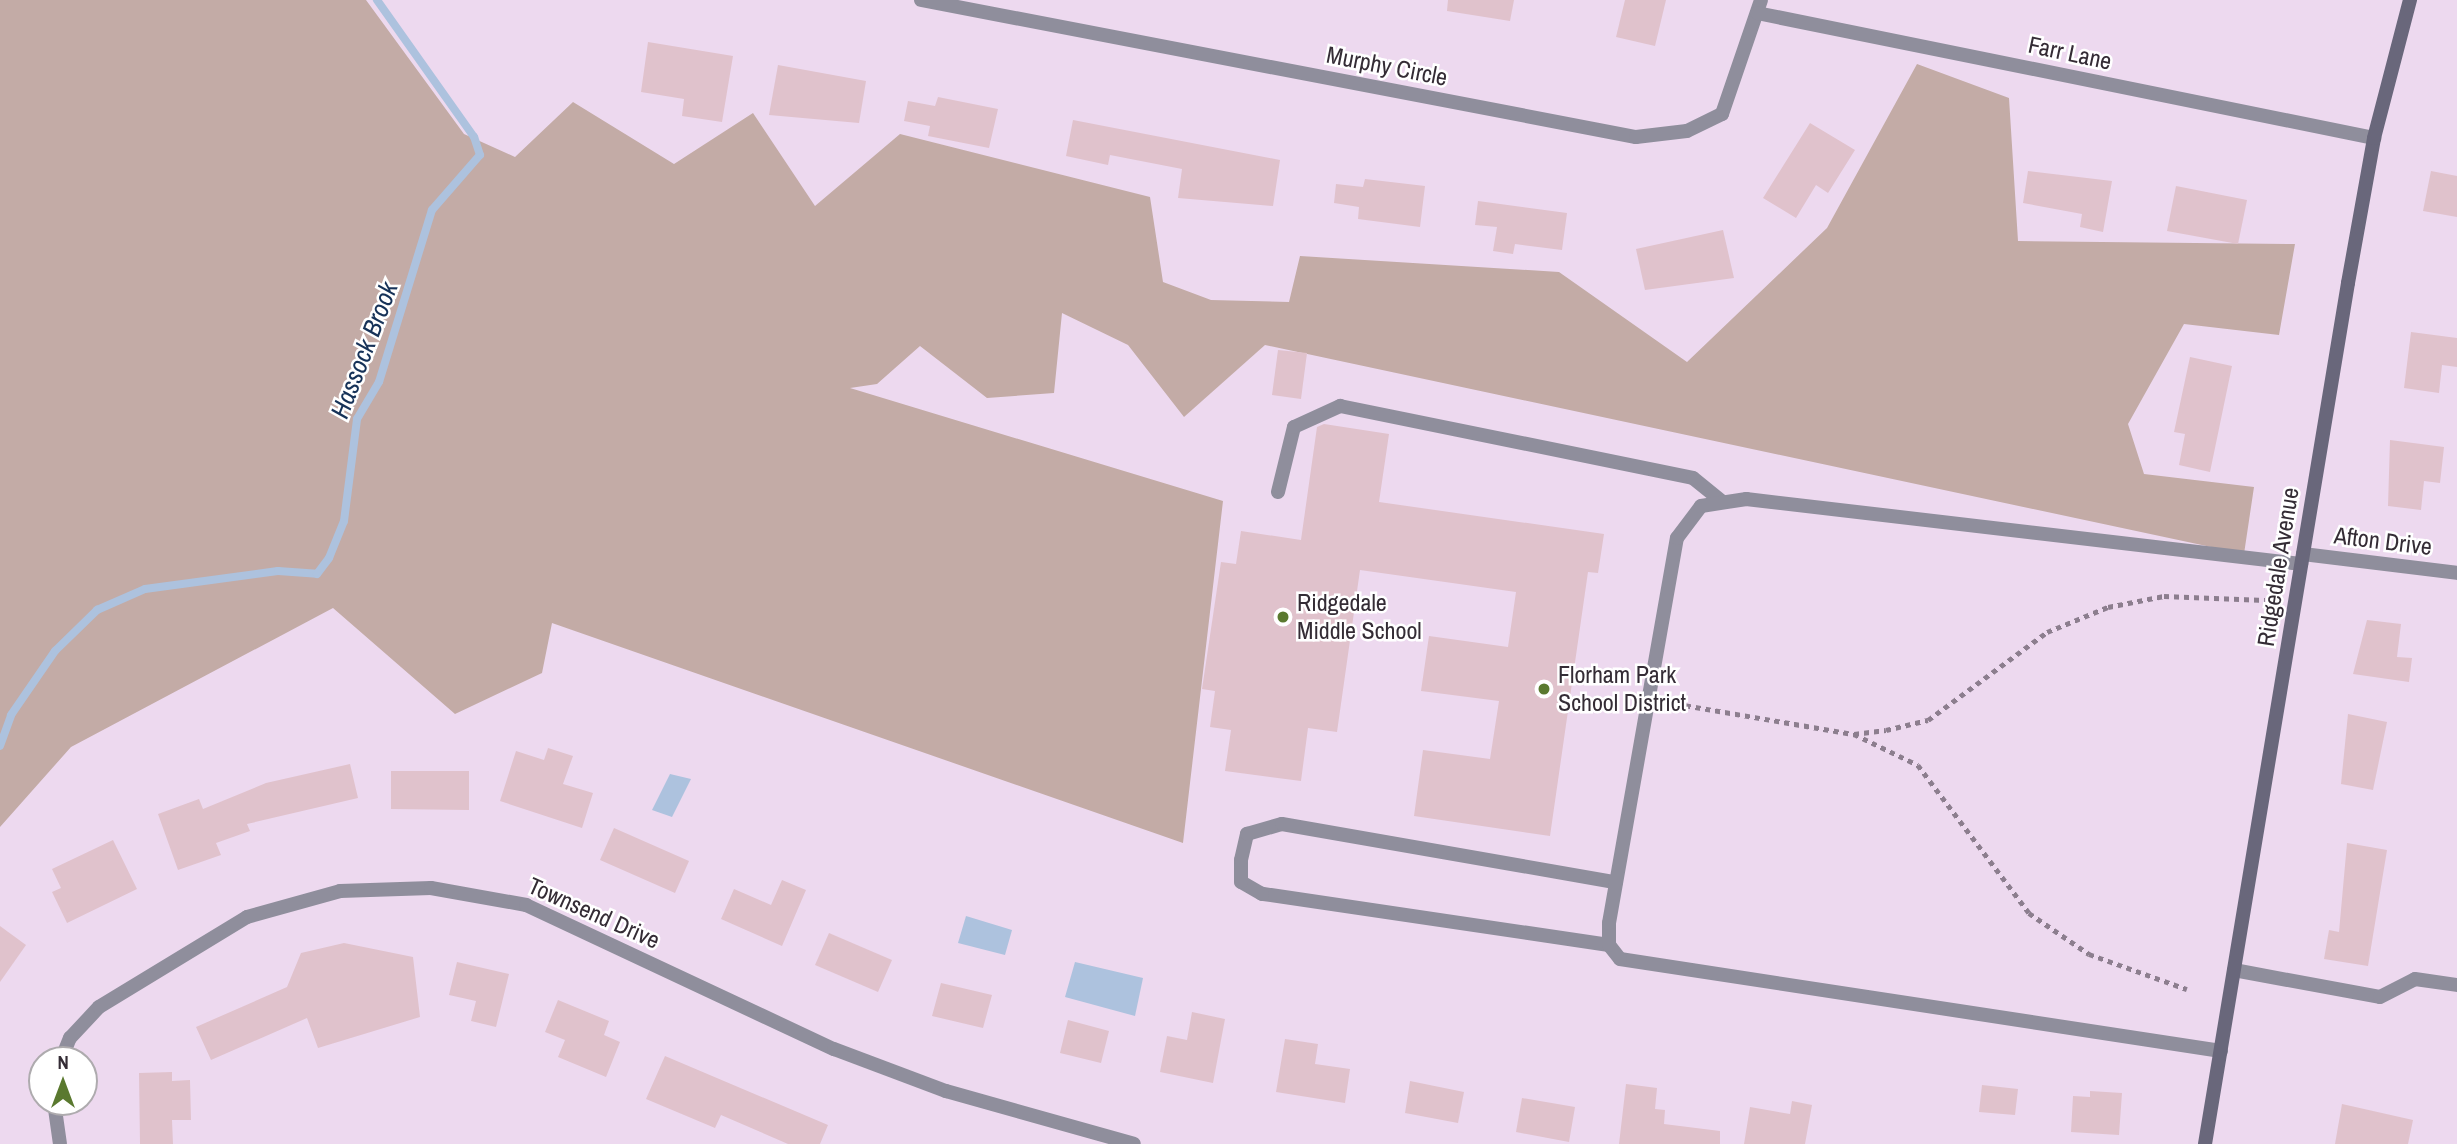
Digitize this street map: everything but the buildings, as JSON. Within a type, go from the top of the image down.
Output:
[{"type":"main road","name":"Ridgedale Avenue","points":[[2205,1144],[2374,138],[2410,0]]},
{"type":"street","name":"Murphy Circle","points":[[921,0],[1636,137],[1687,131],[1722,114],[1759,6]]},
{"type":"street","name":"Farr Lane","points":[[1759,6],[2374,138]]},
{"type":"street","points":[[1278,492],[1294,427],[1340,406],[1693,478],[1721,501]]},
{"type":"street","name":"Afton Drive","points":[[1721,501],[2457,573]]},
{"type":"street","points":[[1609,945],[1616,882],[1677,537],[1701,506],[1721,501]]},
{"type":"street","points":[[1616,882],[1282,824],[1247,834],[1241,860],[1241,882],[1262,894],[1609,945],[1620,958],[2221,1051]]},
{"type":"street","name":"Townsend Drive","points":[[67,1046],[70,1038],[99,1007],[247,917],[340,891],[430,888],[526,905],[834,1049],[958,1095],[1134,1144]]},
{"type":"street","points":[[2234,970],[2380,997],[2415,979],[2457,985]]},
{"type":"street","points":[[56,1116],[60,1144]]},
{"type":"path","points":[[1854,734],[1927,720],[2048,632],[2108,607],[2165,596],[2265,600]]},
{"type":"path","points":[[1662,701],[1854,734],[1918,765],[2029,913],[2089,954],[2187,989]]},
{"type":"shaded area","points":[[0,0],[366,0],[464,134],[515,157],[573,102],[674,164],[753,113],[815,206],[900,134],[1150,197],[1163,282],[1211,300],[1289,302],[1300,256],[1559,272],[1687,362],[1827,228],[1917,64],[2009,98],[2018,241],[2295,244],[2279,335],[2184,324],[2128,424],[2144,474],[2254,487],[2244,554],[1265,345],[1184,417],[1128,345],[1062,313],[1054,393],[987,398],[920,346],[877,384],[850,388],[1223,501],[1183,843],[552,623],[542,673],[455,714],[333,608],[71,747],[0,827]]},
{"type":"water","points":[[670,774],[691,779],[672,817],[652,810]]},
{"type":"water","points":[[966,916],[1012,930],[1005,955],[958,943]]},
{"type":"water","points":[[1075,962],[1143,978],[1135,1016],[1065,997]]},
{"type":"waterway","name":"Hassock Brook","points":[[0,746],[11,715],[55,651],[97,610],[145,589],[278,571],[317,574],[329,558],[344,521],[357,419],[379,382],[432,210],[480,155],[474,137],[377,0]]},
{"type":"place","name":"Ridgedale Middle School","points":[[1283,617]]},
{"type":"place","name":"Florham Park School District","points":[[1544,689]]}]
